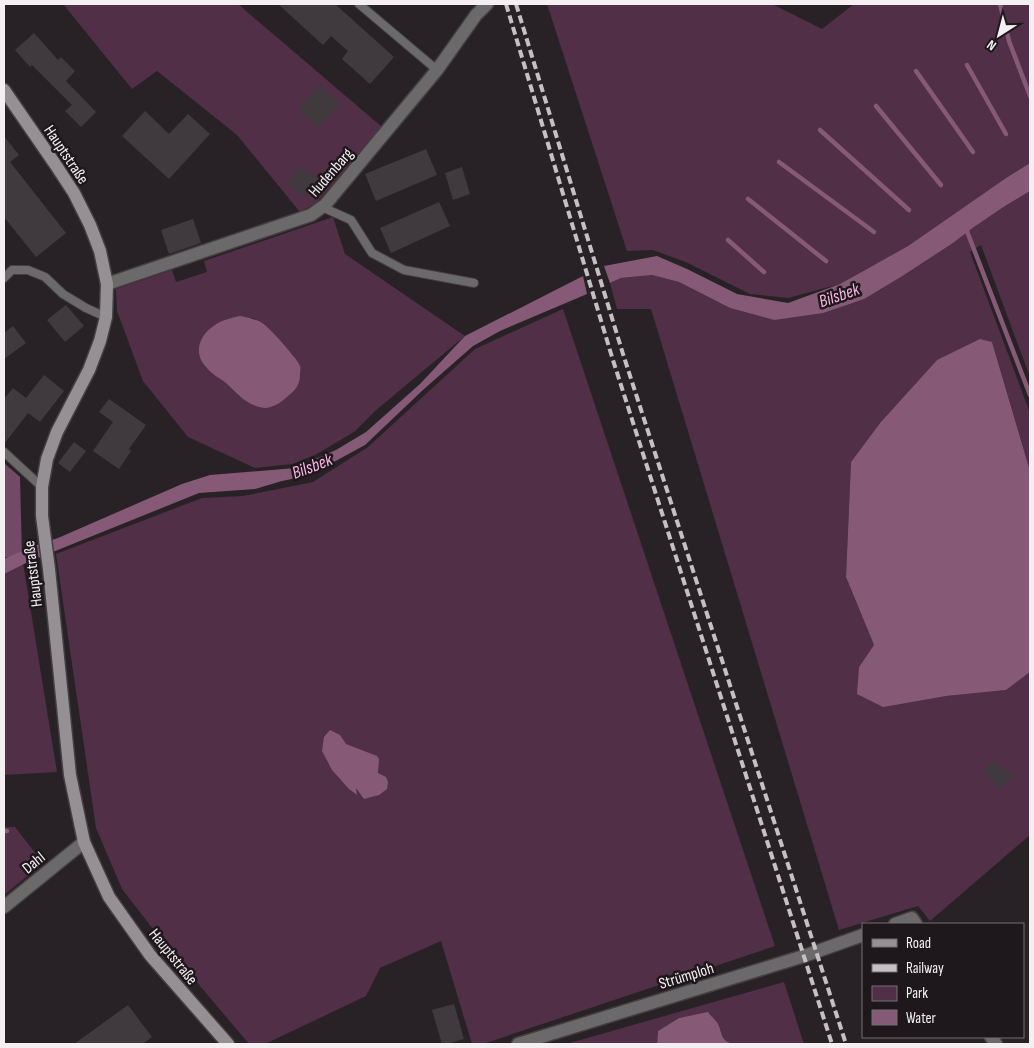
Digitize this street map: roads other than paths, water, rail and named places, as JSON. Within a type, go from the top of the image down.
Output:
[{"type":"main road","name":"Hauptstraße","points":[[4,90],[74,193],[100,250],[107,284],[106,317],[100,342],[90,370],[57,432],[47,459],[42,487],[42,516],[70,775],[84,842],[109,897],[150,955],[228,1044]]},
{"type":"street","name":"Hudenbarg","points":[[107,284],[311,215],[325,205],[438,70],[476,15],[487,4]]},
{"type":"street","name":"Dahl","points":[[4,907],[84,842]]},
{"type":"street","points":[[898,923],[912,918],[915,923]]},
{"type":"street","name":"Strümploh","points":[[518,1044],[804,956],[862,935]]},
{"type":"lane","points":[[359,4],[438,70]]},
{"type":"lane","points":[[322,207],[351,220],[372,253],[404,270],[474,283]]},
{"type":"lane","points":[[4,278],[12,270],[28,270],[45,277],[63,294],[106,317]]},
{"type":"lane","points":[[4,452],[42,487]]},
{"type":"water","name":"Bilsbek","points":[[1030,163],[1030,191],[904,275],[864,299],[823,313],[774,320],[730,308],[679,282],[652,275],[621,278],[610,283],[604,266],[657,256],[737,294],[788,303],[840,284],[908,246]]},
{"type":"water","name":"Bilsbek","points":[[583,276],[587,294],[500,331],[473,346],[365,445],[310,475],[255,489],[199,493],[28,562],[4,574],[4,559],[28,548],[58,538],[182,484],[210,475],[295,468],[336,450],[366,432],[420,384],[465,336]]},
{"type":"water","points":[[240,316],[256,320],[265,325],[290,351],[300,367],[299,383],[296,389],[278,404],[271,407],[265,408],[253,405],[213,374],[202,362],[199,350],[200,344],[209,329],[230,318]]},
{"type":"water","points":[[980,339],[992,342],[1030,471],[1030,672],[1006,690],[946,696],[883,707],[857,694],[859,667],[874,645],[846,577],[851,462],[880,423],[937,360]]},
{"type":"water","points":[[330,730],[340,735],[346,744],[377,756],[379,759],[378,773],[386,777],[388,782],[387,789],[379,795],[364,799],[356,788],[357,795],[349,789],[332,770],[322,751],[324,737]]},
{"type":"water","points":[[708,1012],[717,1022],[726,1041],[734,1044],[657,1044],[658,1031],[679,1018]]},
{"type":"waterway","points":[[1000,4],[1009,41],[1030,96]]},
{"type":"waterway","points":[[967,65],[1006,134]]},
{"type":"waterway","points":[[916,71],[973,152]]},
{"type":"waterway","points":[[876,106],[941,185]]},
{"type":"waterway","points":[[820,130],[909,210]]},
{"type":"waterway","points":[[779,162],[874,232]]},
{"type":"waterway","points":[[748,199],[826,261]]},
{"type":"waterway","points":[[965,226],[1030,395]]},
{"type":"waterway","points":[[728,240],[764,272]]},
{"type":"railway","points":[[506,4],[612,357],[832,1044]]},
{"type":"railway","points":[[516,4],[623,354],[846,1044]]}]
